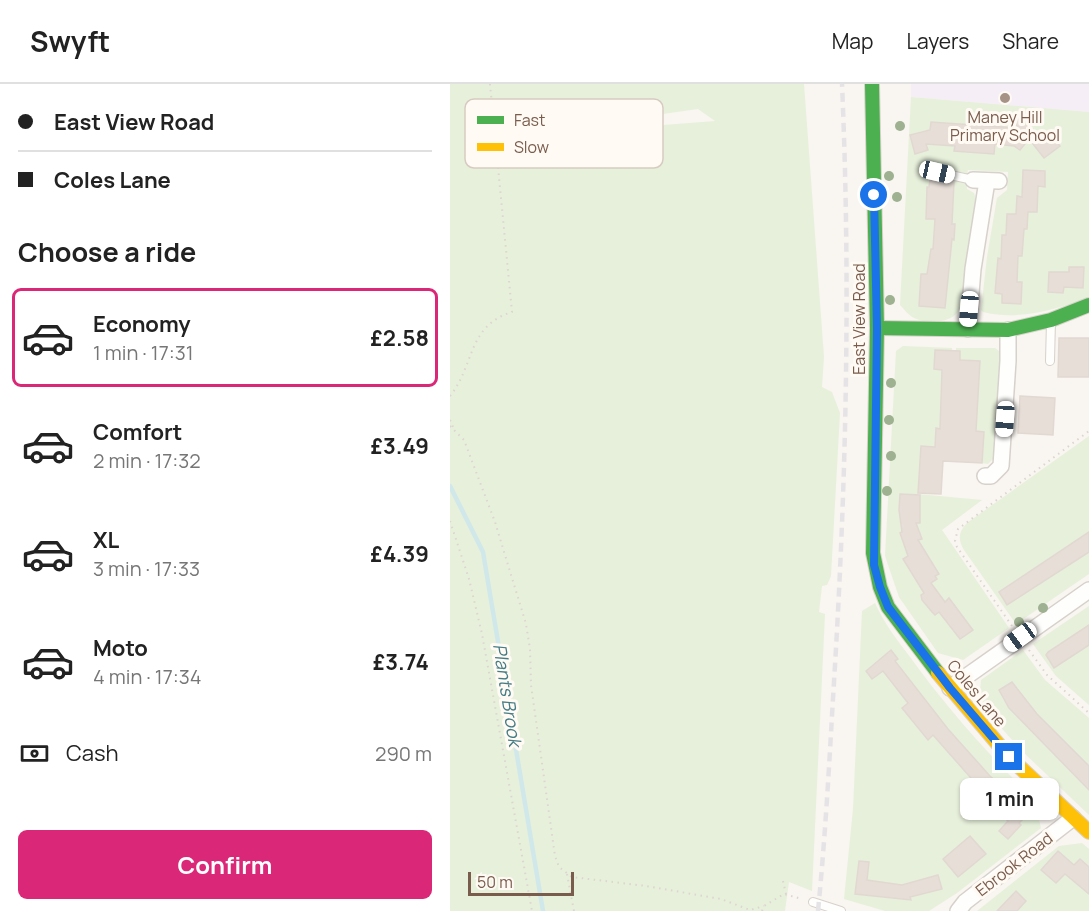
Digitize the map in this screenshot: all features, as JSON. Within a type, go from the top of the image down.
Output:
[{"type":"street","name":"East View Road","points":[[872,84],[877,328],[873,553]]},
{"type":"street","points":[[968,328],[973,269],[986,181]]},
{"type":"street","points":[[877,328],[1008,330],[1051,320],[1089,305]]},
{"type":"street","points":[[985,477],[991,476],[1001,466],[1008,330]]},
{"type":"street","name":"Coles Lane","points":[[873,553],[880,587],[888,607],[950,688],[1009,757],[1089,832]]},
{"type":"street","points":[[950,688],[1089,590]]},
{"type":"street","name":"Ebrook Road","points":[[958,911],[964,902],[1073,818]]},
{"type":"lane","points":[[937,172],[986,181]]},
{"type":"lane","points":[[1050,361],[1051,320]]},
{"type":"lane","points":[[813,902],[841,911]]},
{"type":"path","points":[[490,84],[491,99]]},
{"type":"path","points":[[450,396],[485,328],[495,317],[512,312],[498,168]]},
{"type":"path","points":[[450,420],[452,427],[464,440],[491,512],[526,624],[530,649],[531,685],[555,856],[559,867],[572,878],[646,886],[721,899],[750,910],[764,906]]},
{"type":"path","points":[[1089,431],[958,529],[955,541],[1047,675],[1089,713]]},
{"type":"path","points":[[450,521],[469,579],[482,634],[532,911]]},
{"type":"path","points":[[567,874],[574,911]]},
{"type":"path","points":[[783,881],[786,894]]},
{"type":"shaded area","name":"Maney Hill Primary School","points":[[911,84],[1089,84],[1089,112],[911,97]]},
{"type":"green space","points":[[450,84],[804,84],[824,357],[822,387],[832,392],[840,413],[831,576],[827,585],[822,586],[819,612],[825,614],[812,891],[789,882],[785,911],[450,911]]},
{"type":"green space","points":[[911,97],[1089,112],[1089,298],[1050,310],[1024,314],[983,312],[981,310],[987,257],[997,198],[1007,190],[1008,172],[968,170],[967,174],[937,169],[967,182],[967,189],[974,193],[977,204],[960,308],[952,317],[933,322],[914,318],[900,305]]},
{"type":"green space","points":[[903,346],[952,348],[952,351],[935,351],[934,369],[942,370],[941,395],[946,429],[936,429],[935,447],[921,446],[918,494],[982,500],[942,530],[1009,628],[963,660],[938,653],[899,597],[885,556],[896,351]]},
{"type":"green space","points":[[956,348],[995,348],[1000,352],[994,458],[988,464],[982,463],[984,432],[976,431],[980,362],[960,360],[960,352],[956,351]]},
{"type":"green space","points":[[1089,436],[1089,574],[1016,624],[964,550],[960,539],[961,533],[967,523]]},
{"type":"green space","points":[[875,603],[896,638],[940,697],[989,753],[1041,806],[1038,815],[1041,828],[957,893],[929,911],[885,911],[844,899],[853,809],[862,611]]},
{"type":"green space","points":[[1089,606],[1089,705],[1056,676],[1033,644]]},
{"type":"green space","points":[[1023,650],[1045,680],[1089,718],[1089,815],[1022,751],[979,703],[981,680]]},
{"type":"green space","points":[[1082,843],[1089,849],[1089,911],[977,911],[1059,846]]},
{"type":"building","points":[[1015,117],[1045,138],[1051,134],[1060,146],[1044,158],[1029,139],[1020,150],[1014,146],[995,144],[994,154],[954,151],[955,146],[926,144],[928,150],[915,154],[910,135],[930,130],[931,122],[1018,128],[1013,119]]},
{"type":"building","points":[[1023,170],[1045,171],[1045,187],[1038,186],[1037,212],[1028,212],[1022,256],[1018,256],[1017,282],[1022,282],[1021,304],[1002,303],[1002,294],[995,293],[998,258],[1001,259],[1002,235],[1006,235],[1007,214],[1016,214],[1017,196],[1022,197]]},
{"type":"building","points":[[930,179],[954,182],[952,224],[955,224],[954,240],[952,239],[945,308],[919,306],[921,274],[927,274],[931,249],[933,249],[935,219],[926,219],[927,187],[929,187]]},
{"type":"building","points":[[1069,267],[1084,267],[1083,288],[1064,287],[1063,293],[1048,292],[1049,272],[1069,272]]},
{"type":"building","points":[[1059,338],[1089,338],[1089,377],[1058,377]]},
{"type":"building","points":[[935,350],[960,351],[960,360],[980,361],[976,431],[984,432],[982,463],[943,461],[941,494],[918,493],[921,446],[935,447],[936,428],[940,429],[942,370],[934,369]]},
{"type":"building","points":[[1020,396],[1055,398],[1053,435],[1018,433]]},
{"type":"building","points":[[900,494],[920,495],[920,523],[916,523],[922,539],[918,540],[939,574],[935,576],[937,579],[931,583],[945,602],[949,598],[973,630],[960,639],[939,612],[935,615],[922,600],[921,595],[924,593],[903,559],[908,556],[900,533],[902,532],[899,510]]},
{"type":"building","points":[[1089,532],[1089,552],[1007,605],[999,592]]},
{"type":"building","points":[[1089,625],[1089,645],[1054,668],[1046,655],[1048,652]]},
{"type":"building","points":[[891,650],[898,659],[895,661],[948,729],[990,776],[1002,787],[1004,785],[1020,805],[1015,810],[1024,818],[1019,823],[1021,825],[1008,839],[999,831],[1008,821],[933,735],[928,740],[902,708],[908,703],[883,671],[872,679],[866,671]]},
{"type":"building","points":[[1012,682],[1037,714],[1089,766],[1089,790],[1009,708],[999,690]]},
{"type":"building","points":[[970,836],[986,854],[958,877],[943,859]]},
{"type":"building","points":[[1058,851],[1074,865],[1080,859],[1089,867],[1089,894],[1065,874],[1056,883],[1041,870]]},
{"type":"building","points":[[859,861],[869,862],[867,880],[902,885],[938,875],[942,889],[910,897],[911,900],[855,894]]},
{"type":"building","points":[[1016,891],[1026,901],[1017,911],[997,911]]},
{"type":"waterway","name":"Plants Brook","points":[[450,486],[483,552],[543,911]]},
{"type":"railway","points":[[818,911],[830,751],[844,468],[847,314],[842,84]]},
{"type":"traffic: fast","points":[[872,84],[877,328],[873,553],[880,587],[888,607],[938,673]]},
{"type":"traffic: fast","points":[[877,328],[1008,330],[1051,320],[1089,305]]},
{"type":"traffic: slow","points":[[938,673],[1009,757],[1089,832]]},
{"type":"place","name":"Maney Hill Primary School","points":[[1005,98]]},
{"type":"route","points":[[874,195],[877,328],[874,565],[888,607],[950,688],[1009,757]]}]
